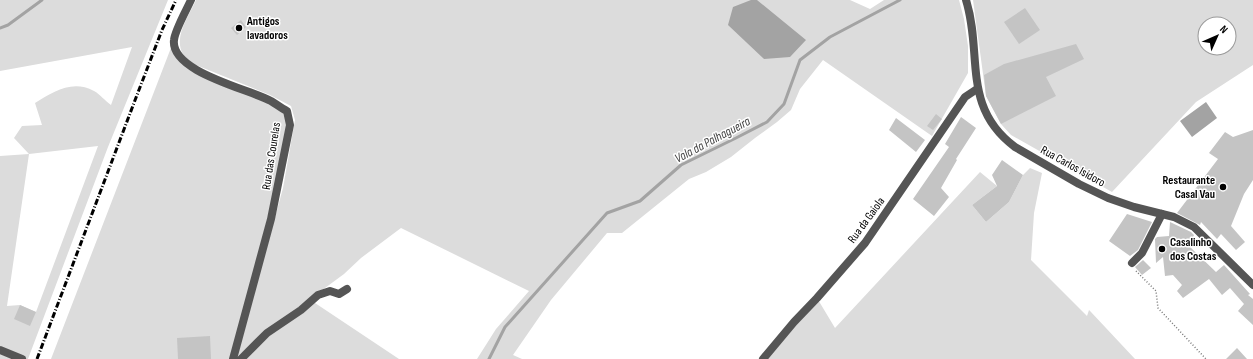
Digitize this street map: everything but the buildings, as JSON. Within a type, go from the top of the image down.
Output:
[{"type":"street","name":"Rua das Courelas","points":[[191,0],[174,40],[176,52],[183,61],[199,72],[270,100],[286,111],[290,125],[271,220],[233,359]]},
{"type":"street","name":"Rua Carlos Isidoro","points":[[966,0],[973,33],[977,89],[994,127],[1006,140],[1015,147],[1079,184],[1108,198],[1134,207],[1174,217],[1194,227],[1253,285]]},
{"type":"street","name":"Rua da Gaiola","points":[[763,359],[865,243],[966,97],[977,89]]},
{"type":"street","points":[[1132,262],[1142,254],[1162,214]]},
{"type":"street","points":[[241,359],[267,333],[301,310],[318,295],[330,292],[339,294],[347,289]]},
{"type":"street","points":[[0,350],[22,359]]},
{"type":"path","points":[[1132,262],[1132,269],[1156,291],[1158,308],[1206,359]]},
{"type":"shaded area","points":[[0,0],[168,0],[108,147],[28,359],[0,359],[0,156],[29,154],[14,138],[22,126],[42,125],[35,103],[56,91],[63,88],[78,86],[86,88],[96,92],[111,105],[132,47],[0,71]],"holes":[[[98,146],[36,312],[20,305],[7,306],[29,154]]]},
{"type":"shaded area","points":[[196,0],[850,0],[870,9],[884,0],[959,0],[964,19],[968,46],[968,73],[932,136],[823,60],[800,89],[791,110],[777,122],[731,157],[706,172],[689,179],[622,233],[607,233],[551,300],[513,355],[522,359],[477,359],[496,329],[529,291],[401,228],[361,258],[344,274],[272,327],[237,357],[283,188],[295,120],[291,106],[270,95],[191,63],[183,54],[180,47],[181,34]]},
{"type":"shaded area","points":[[751,0],[757,0],[806,40],[790,57],[764,59],[728,25],[733,7]]},
{"type":"shaded area","points":[[973,0],[1253,0],[1253,65],[1196,102],[1112,192],[1011,135],[1001,124],[986,96]]},
{"type":"shaded area","points":[[174,40],[183,61],[287,111],[290,125],[233,359],[51,359]]},
{"type":"shaded area","points":[[1206,102],[1217,118],[1192,137],[1180,121]]},
{"type":"shaded area","points":[[1030,168],[1042,173],[1034,213],[1031,260],[1087,316],[1089,310],[1135,359],[763,359],[817,298],[835,328],[980,172],[997,186],[972,205],[986,222],[1009,202],[1023,175]]},
{"type":"shaded area","points":[[312,301],[399,359],[241,359]]},
{"type":"waterway","points":[[0,28],[8,25],[42,0]]},
{"type":"waterway","name":"Vala da Palhagueira","points":[[489,359],[505,327],[607,213],[640,201],[681,165],[767,122],[784,104],[800,60],[830,37],[900,0]]},
{"type":"railway","points":[[37,359],[162,30],[176,0]]},
{"type":"place","name":"Antigos lavadoros","points":[[239,28]]},
{"type":"place","name":"Restaurante Casal Vau","points":[[1223,187]]},
{"type":"place","name":"Casalinho dos Costas","points":[[1162,249]]}]
